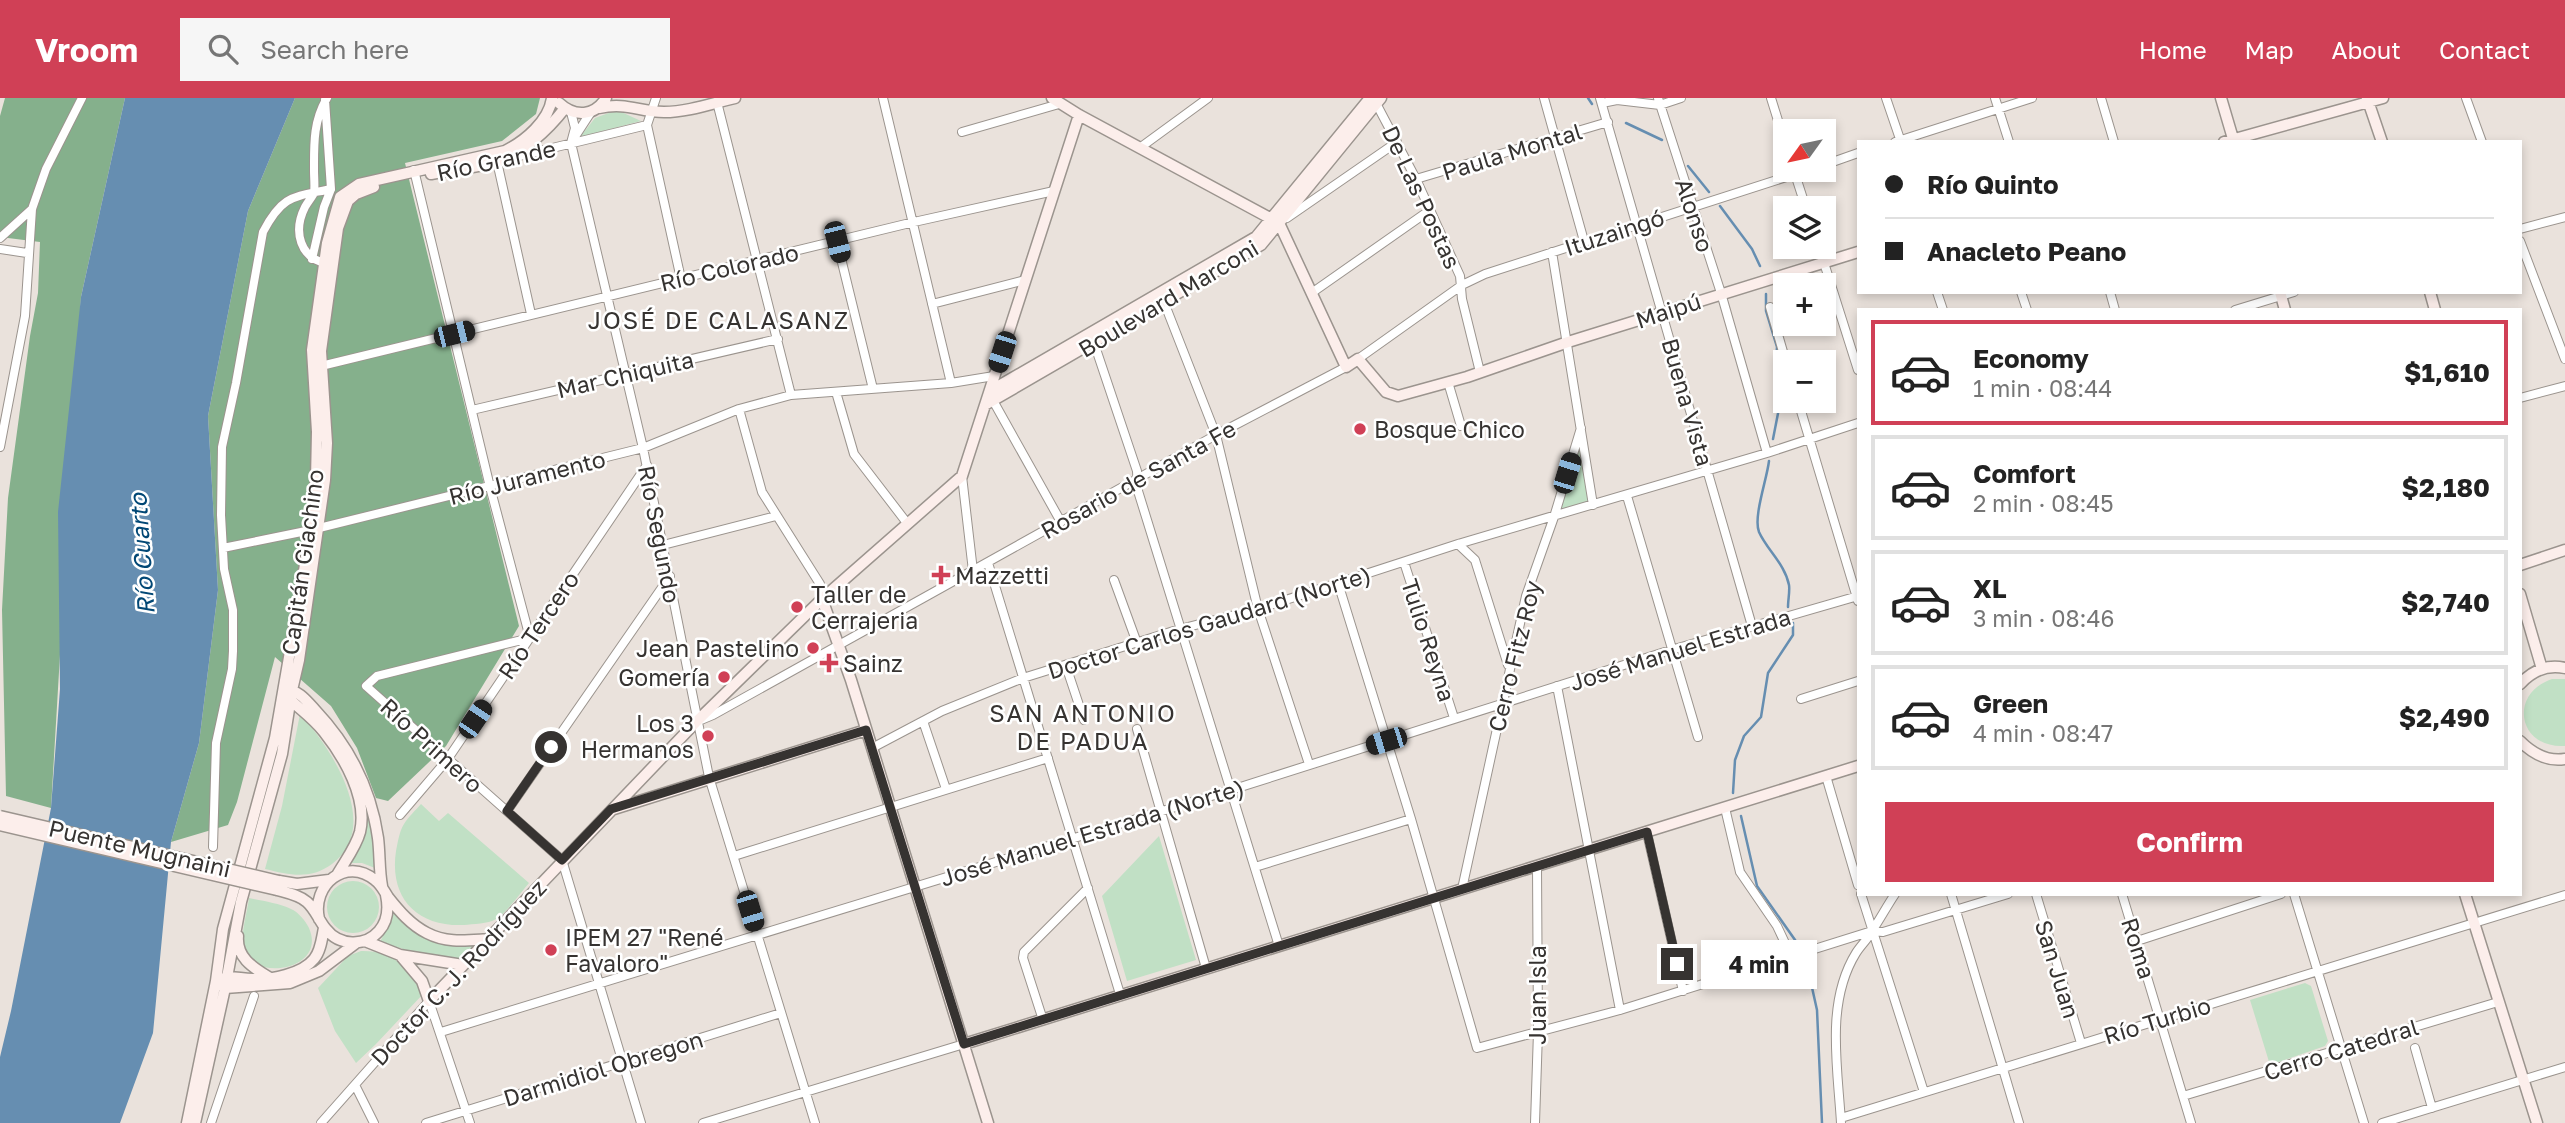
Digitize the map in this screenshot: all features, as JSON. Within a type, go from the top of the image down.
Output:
[{"type":"main road","points":[[496,158],[540,123],[554,98],[568,110]]},
{"type":"main road","points":[[595,110],[606,98]]},
{"type":"main road","points":[[496,158],[527,145],[568,110],[595,110],[622,104],[652,111],[674,112],[735,98]]},
{"type":"main road","points":[[2221,98],[2230,140]]},
{"type":"main road","points":[[2233,140],[2368,100],[2383,98]]},
{"type":"main road","name":"Boulevard Marconi","points":[[989,399],[1163,298],[1261,245],[1276,221],[1376,100]]},
{"type":"main road","points":[[2368,100],[2381,140]]},
{"type":"main road","points":[[1056,101],[1276,221],[1313,292],[1346,367]]},
{"type":"main road","points":[[962,476],[1079,115]]},
{"type":"main road","name":"Río Grande","points":[[348,201],[365,190],[414,174],[496,158]]},
{"type":"main road","name":"Capitán Giachino","points":[[223,982],[225,919],[299,660],[327,443],[321,366],[333,218],[341,197],[359,184],[414,174]]},
{"type":"main road","name":"Capitán Giachino","points":[[315,529],[317,432],[312,350],[328,264],[348,201]]},
{"type":"main road","name":"Maipú","points":[[1358,359],[1386,391],[1398,396],[1857,252]]},
{"type":"main road","name":"Rosario de Santa Fe","points":[[1346,367],[1358,359]]},
{"type":"main road","name":"Doctor C. J. Rodríguez","points":[[429,1001],[696,722],[822,598],[962,476]]},
{"type":"main road","points":[[2522,564],[2565,550]]},
{"type":"main road","points":[[822,598],[891,808],[988,1123]]},
{"type":"main road","points":[[2522,601],[2542,669]]},
{"type":"main road","points":[[2522,682],[2530,674],[2542,669],[2565,668]]},
{"type":"main road","points":[[223,982],[270,978],[301,968],[314,959],[322,940],[318,903],[320,895],[359,835],[360,804],[341,757],[323,731],[288,693]]},
{"type":"main road","points":[[223,982],[290,983],[319,971],[360,942],[375,935],[387,916],[388,904],[383,890],[377,834],[358,770],[336,733],[304,698],[288,693]]},
{"type":"main road","name":"Capitán Giachino","points":[[187,1123],[241,902],[282,754],[288,693]]},
{"type":"main road","points":[[611,809],[866,730]]},
{"type":"main road","points":[[2522,743],[2529,751],[2542,757],[2565,759]]},
{"type":"main road","points":[[964,1044],[1857,766]]},
{"type":"main road","name":"Puente Mugnaini","points":[[0,816],[278,886]]},
{"type":"main road","name":"Puente Mugnaini","points":[[0,825],[278,886]]},
{"type":"main road","points":[[278,886],[356,872],[375,879],[411,923],[428,934],[457,941],[491,939]]},
{"type":"main road","points":[[278,886],[309,904],[322,923],[338,939],[360,942],[400,955],[463,965]]},
{"type":"main road","points":[[2466,896],[2537,1123]]},
{"type":"main road","points":[[241,902],[237,944],[241,954],[257,970],[270,978]]},
{"type":"main road","points":[[400,955],[422,981],[429,1001]]},
{"type":"main road","points":[[195,1123],[223,982]]},
{"type":"street","points":[[0,447],[25,316],[29,278],[27,253],[32,209],[46,169],[82,98]]},
{"type":"street","points":[[656,98],[648,125],[681,279]]},
{"type":"street","points":[[883,98],[951,383]]},
{"type":"street","points":[[1141,147],[1208,98]]},
{"type":"street","points":[[1544,98],[1584,241]]},
{"type":"street","points":[[1601,100],[1659,102],[1681,98]]},
{"type":"street","points":[[1771,98],[1778,119]]},
{"type":"street","points":[[1886,98],[1899,140]]},
{"type":"street","points":[[1996,98],[2008,140]]},
{"type":"street","points":[[1902,140],[2032,98]]},
{"type":"street","points":[[2101,98],[2113,140]]},
{"type":"street","points":[[2466,98],[2481,140]]},
{"type":"street","points":[[312,259],[331,188],[326,99]]},
{"type":"street","points":[[326,99],[315,126],[314,193],[305,208],[298,229],[303,250],[312,259],[328,264]]},
{"type":"street","name":"De Las Postas","points":[[1376,100],[1416,179],[1462,285],[1462,299],[1480,372]]},
{"type":"street","name":"Buena Vista","points":[[1601,100],[1752,626]]},
{"type":"street","points":[[961,132],[1056,101]]},
{"type":"street","points":[[717,102],[791,395]]},
{"type":"street","name":"Alonso","points":[[1659,102],[1720,293],[1767,453]]},
{"type":"street","name":"Río Segundo","points":[[568,110],[575,128],[571,144],[647,466],[709,777],[815,1123]]},
{"type":"street","points":[[571,144],[595,110]]},
{"type":"street","name":"Paula Montal","points":[[1416,179],[1608,122]]},
{"type":"street","name":"Río Grande","points":[[496,158],[571,144],[648,125]]},
{"type":"street","points":[[1276,221],[1397,142]]},
{"type":"street","points":[[1836,161],[1857,153]]},
{"type":"street","points":[[496,158],[531,314]]},
{"type":"street","points":[[414,174],[530,638]]},
{"type":"street","name":"Ituzaingó","points":[[1462,285],[1499,268],[1773,179]]},
{"type":"street","points":[[213,847],[217,729],[232,669],[233,651],[233,610],[224,569],[221,515],[222,447],[263,232],[284,204],[299,194],[331,188]]},
{"type":"street","name":"Río Colorado","points":[[321,366],[914,222],[1054,191]]},
{"type":"street","points":[[0,238],[32,209]]},
{"type":"street","points":[[1313,292],[1430,210]]},
{"type":"street","points":[[2522,228],[2565,216]]},
{"type":"street","points":[[837,242],[873,389]]},
{"type":"street","points":[[2522,246],[2565,359]]},
{"type":"street","points":[[0,248],[27,253]]},
{"type":"street","points":[[1552,252],[1592,505]]},
{"type":"street","points":[[1823,259],[1857,367]]},
{"type":"street","points":[[932,304],[1026,280]]},
{"type":"street","name":"Rosario de Santa Fe","points":[[1358,359],[1462,285]]},
{"type":"street","points":[[2241,308],[2281,294]]},
{"type":"street","points":[[1163,298],[1216,435],[1258,609],[1309,764]]},
{"type":"street","points":[[1770,307],[1783,350]]},
{"type":"street","points":[[1093,338],[1136,471],[1138,491],[1279,946]]},
{"type":"street","name":"Mar Chiquita","points":[[472,410],[779,339]]},
{"type":"street","name":"Rosario de Santa Fe","points":[[696,722],[1216,435],[1346,367]]},
{"type":"street","name":"Río Juramento","points":[[223,548],[315,529],[643,448],[739,409],[791,395],[951,383],[994,376]]},
{"type":"street","points":[[1448,382],[1461,426]]},
{"type":"street","points":[[2522,397],[2565,386]]},
{"type":"street","points":[[836,392],[854,454],[907,523]]},
{"type":"street","points":[[989,399],[1060,522]]},
{"type":"street","points":[[739,409],[762,492],[820,584],[822,598]]},
{"type":"street","points":[[1801,413],[1857,595]]},
{"type":"street","name":"Doctor Carlos Gaudard (Norte)","points":[[872,748],[923,721],[1023,678],[1180,629],[1258,609],[1458,544],[1627,496],[1857,423]]},
{"type":"street","name":"Cerro Fitz Roy","points":[[1462,889],[1508,668],[1526,596],[1581,428]]},
{"type":"street","name":"Río Tercero","points":[[400,815],[447,760],[647,466]]},
{"type":"street","points":[[962,476],[973,571]]},
{"type":"street","points":[[1627,496],[1698,737]]},
{"type":"street","points":[[663,545],[776,516]]},
{"type":"street","points":[[1458,544],[1475,560],[1508,668]]},
{"type":"street","name":"Tulio Reyna","points":[[1404,562],[1454,718]]},
{"type":"street","points":[[988,563],[1120,994]]},
{"type":"street","points":[[507,811],[670,576]]},
{"type":"street","points":[[1114,580],[1137,643]]},
{"type":"street","points":[[1338,583],[1411,819],[1477,1048],[1620,1010],[1872,932],[1883,932],[2002,896]]},
{"type":"street","name":"José Manuel Estrada","points":[[1501,703],[1752,626],[1857,598]]},
{"type":"street","name":"Río Primero","points":[[530,638],[377,676],[366,686],[562,860]]},
{"type":"street","points":[[1066,666],[1084,720]]},
{"type":"street","points":[[1801,699],[1857,681]]},
{"type":"street","points":[[1557,686],[1620,1010]]},
{"type":"street","name":"José Manuel Estrada (Norte)","points":[[441,1032],[1231,790],[1501,703]]},
{"type":"street","points":[[923,721],[946,789]]},
{"type":"street","points":[[1137,729],[1206,968]]},
{"type":"street","points":[[734,856],[1048,758]]},
{"type":"street","points":[[1826,776],[1857,883]]},
{"type":"street","points":[[1724,808],[1740,872],[1777,926],[1792,958]]},
{"type":"street","points":[[1255,867],[1411,819]]},
{"type":"street","points":[[1647,832],[1683,991]]},
{"type":"street","points":[[562,860],[641,1123]]},
{"type":"street","name":"Juan Isla","points":[[1535,1123],[1538,1032],[1537,867]]},
{"type":"street","points":[[1043,1020],[1023,958],[1024,952],[1088,888]]},
{"type":"street","name":"Río Turbio","points":[[1841,1121],[1924,1092],[2565,895]]},
{"type":"street","points":[[1862,896],[1924,1092]]},
{"type":"street","points":[[1841,1121],[1836,1067],[1837,1015],[1844,982],[1855,954],[1894,896]]},
{"type":"street","points":[[1952,896],[2019,1123]]},
{"type":"street","name":"San Juan","points":[[2037,896],[2081,1043]]},
{"type":"street","name":"Roma","points":[[2123,896],[2191,1123]]},
{"type":"street","points":[[2137,941],[2275,896]]},
{"type":"street","points":[[2295,896],[2364,1123]]},
{"type":"street","points":[[211,1123],[254,996]]},
{"type":"street","points":[[429,1001],[470,1123]]},
{"type":"street","name":"Doctor C. J. Rodríguez","points":[[321,1123],[429,1001]]},
{"type":"street","name":"Cerro Catedral","points":[[2183,1096],[2498,1002]]},
{"type":"street","name":"Darmidiol Obregon","points":[[426,1123],[781,1013]]},
{"type":"street","points":[[703,1123],[728,1119],[805,1091],[964,1044]]},
{"type":"street","points":[[2414,1048],[2432,1108]]},
{"type":"street","points":[[2382,1123],[2565,1067]]},
{"type":"street","points":[[355,1085],[374,1123]]},
{"type":"green space","points":[[5,98],[125,98],[81,297],[51,808],[6,796],[2,610],[8,498],[38,293],[40,242],[0,237],[0,116]]},
{"type":"green space","points":[[295,98],[540,98],[536,114],[502,141],[405,163],[519,626],[446,746],[388,801],[376,798],[357,748],[331,706],[275,657],[237,802],[228,825],[171,842],[199,743],[218,590],[208,416],[248,211]]},
{"type":"green space","points":[[617,110],[641,121],[580,137],[595,118]]},
{"type":"green space","points":[[1580,441],[1588,503],[1559,512]]},
{"type":"green space","points":[[2552,679],[2565,679],[2565,746],[2549,745],[2537,739],[2524,719],[2524,708],[2529,696],[2538,686]]},
{"type":"green space","points":[[300,714],[337,766],[347,788],[353,830],[347,848],[332,864],[316,872],[300,875],[265,869],[282,806]]},
{"type":"green space","points":[[363,786],[375,849],[375,868],[362,863],[350,863],[361,843],[366,826]]},
{"type":"green space","points":[[421,804],[439,821],[448,813],[529,883],[509,908],[493,921],[464,925],[432,921],[409,906],[402,895],[397,882],[396,851],[402,827]]},
{"type":"green space","points":[[1159,836],[1196,960],[1127,981],[1102,896]]},
{"type":"green space","points":[[353,881],[363,883],[371,889],[377,897],[377,917],[371,925],[363,931],[353,933],[343,931],[335,925],[329,917],[327,907],[329,897],[335,889],[343,883]]},
{"type":"green space","points":[[249,898],[281,905],[303,919],[309,928],[312,943],[307,955],[298,963],[271,968],[258,965],[248,958],[243,946],[243,929]]},
{"type":"green space","points":[[394,913],[412,928],[432,938],[453,944],[477,944],[462,960],[423,955],[380,942]]},
{"type":"green space","points":[[361,951],[382,953],[391,957],[406,968],[424,993],[356,1063],[335,1031],[318,988],[348,956]]},
{"type":"green space","points":[[2305,983],[2311,986],[2328,1041],[2325,1046],[2270,1065],[2250,1000]]},
{"type":"water","name":"Río Cuarto","points":[[125,98],[295,98],[248,211],[208,416],[218,590],[199,743],[171,842],[153,1033],[120,1123],[0,1123],[0,1057],[51,808],[60,689],[58,512],[81,297]]},
{"type":"waterway","points":[[1588,98],[1592,104]]},
{"type":"waterway","points":[[1626,123],[1662,140]]},
{"type":"waterway","points":[[1688,166],[1709,192]]},
{"type":"waterway","points":[[1720,206],[1752,249],[1760,266]]},
{"type":"waterway","points":[[1766,294],[1766,311],[1777,347],[1775,378],[1781,398],[1773,439]]},
{"type":"waterway","points":[[1769,461],[1758,525],[1762,539],[1787,577],[1788,607]]},
{"type":"waterway","points":[[1733,793],[1735,760],[1744,736],[1761,717],[1768,673],[1793,635],[1793,623]]},
{"type":"waterway","points":[[1741,816],[1757,886],[1800,947]]},
{"type":"waterway","points":[[1807,965],[1817,1010],[1822,1123]]},
{"type":"place","name":"Bosque Chico","points":[[1360,429]]},
{"type":"place","name":"Mazzetti","points":[[941,575]]},
{"type":"place","name":"Taller de Cerrajeria","points":[[797,607]]},
{"type":"place","name":"Jean Pastelino","points":[[813,648]]},
{"type":"place","name":"Sainz","points":[[829,663]]},
{"type":"place","name":"Gomería","points":[[724,677]]},
{"type":"place","name":"Los 3 Hermanos","points":[[708,736]]},
{"type":"place","name":"IPEM 27 \"René Favaloro\"","points":[[551,950]]},
{"type":"district","name":"JOSÉ DE CALASANZ","points":[[719,319]]},
{"type":"district","name":"SAN ANTONIO DE PADUA","points":[[1083,726]]},
{"type":"route","points":[[551,747],[507,811],[562,860],[611,809],[866,730],[964,1044],[1647,832],[1677,964]]}]
